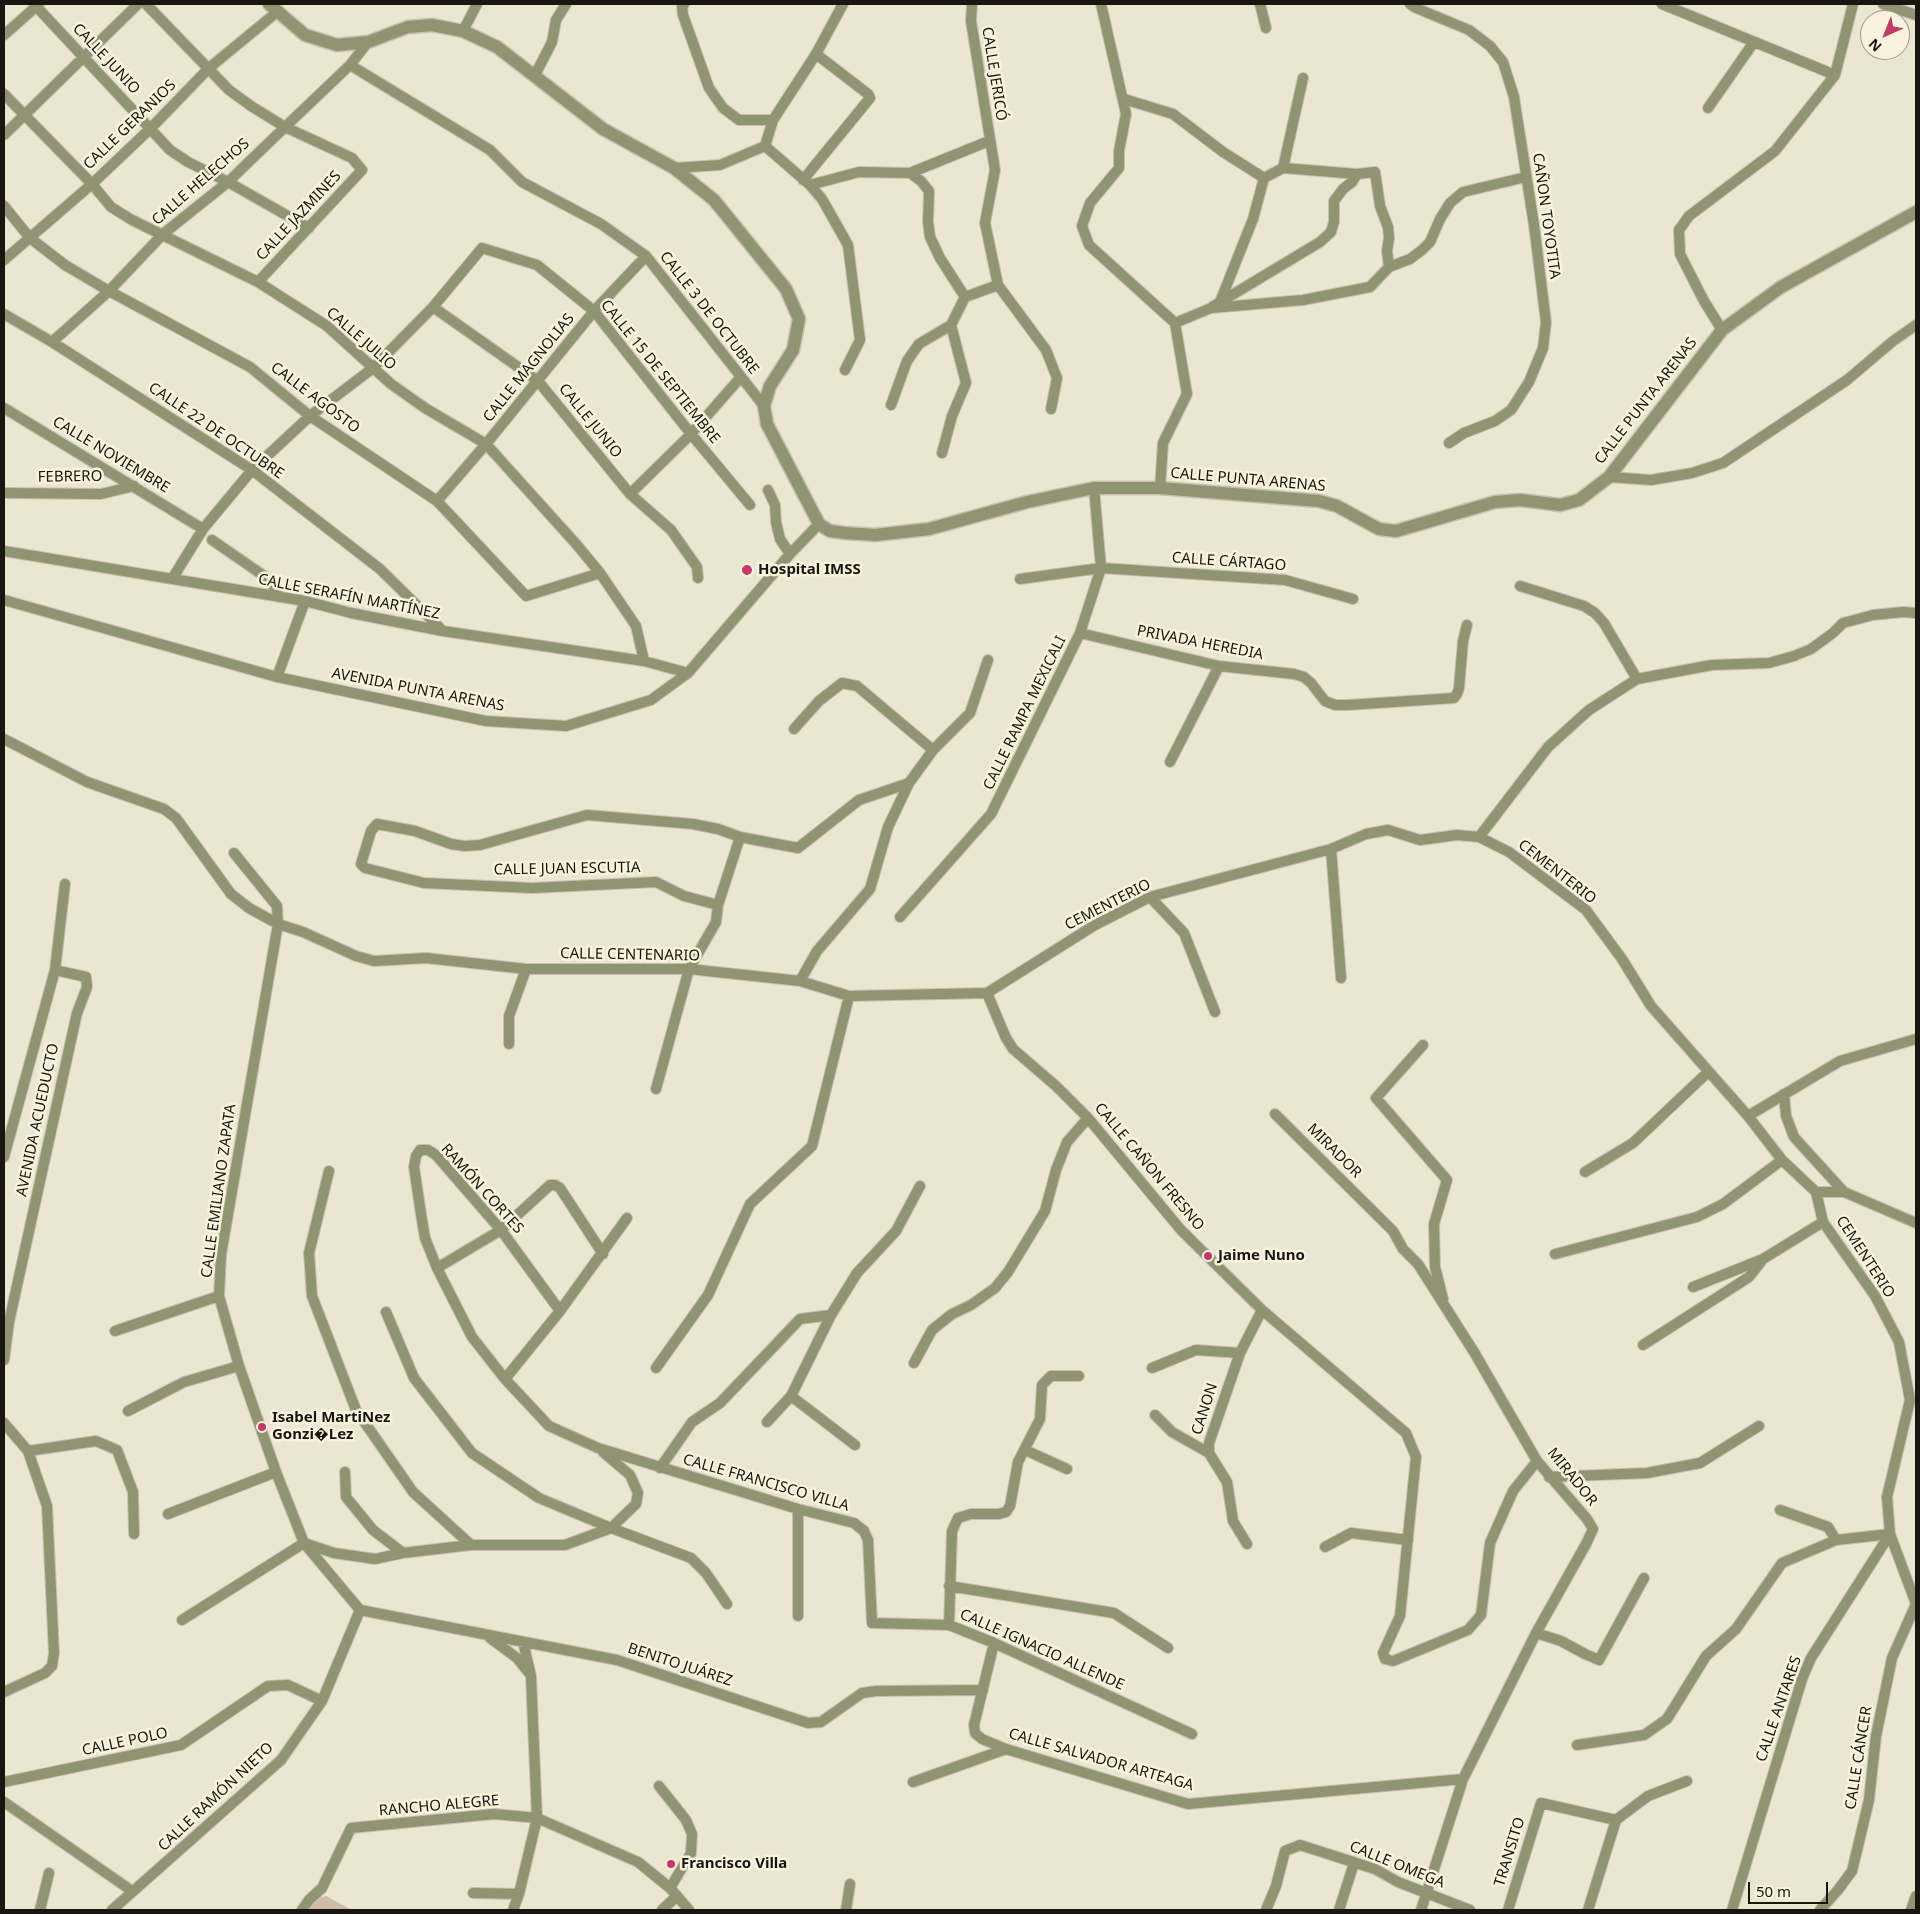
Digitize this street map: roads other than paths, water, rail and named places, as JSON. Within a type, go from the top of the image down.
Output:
[{"type":"street","points":[[4,135],[138,4]]},
{"type":"street","points":[[146,4],[237,95],[285,127]]},
{"type":"street","points":[[463,30],[477,4]]},
{"type":"street","points":[[535,75],[552,42],[556,20],[566,4]]},
{"type":"street","points":[[684,4],[682,6],[683,15],[709,88],[723,108],[739,120],[773,120]]},
{"type":"street","points":[[674,168],[720,165],[764,146],[773,120],[816,54],[842,4]]},
{"type":"street","name":"CALLE JERICÓ","points":[[807,183],[859,172],[910,173],[989,141],[971,22],[972,4]]},
{"type":"street","points":[[1101,4],[1126,114],[1119,152],[1119,168],[1090,203],[1082,226],[1089,245],[1175,323],[1187,394],[1163,443],[1160,488]]},
{"type":"street","points":[[1260,4],[1266,28]]},
{"type":"street","name":"CAÑON TOYOTITA","points":[[1410,4],[1469,30],[1490,46],[1503,62],[1514,97],[1546,322],[1543,348],[1528,382],[1511,410],[1495,421],[1464,434],[1449,443]]},
{"type":"street","points":[[1662,4],[1834,75]]},
{"type":"street","points":[[1722,330],[1704,301],[1680,254],[1679,230],[1689,216],[1775,151],[1834,75],[1853,4]]},
{"type":"street","points":[[1883,4],[1916,15]]},
{"type":"street","points":[[4,35],[36,5]]},
{"type":"street","name":"CALLE JUNIO","points":[[36,5],[170,150],[188,162],[228,182],[309,228]]},
{"type":"street","points":[[273,8],[305,35],[337,46],[368,42],[408,27],[432,25],[463,30],[497,47],[603,129],[674,168],[714,200],[786,289],[799,319],[793,350],[770,386],[764,406],[767,424],[819,524]]},
{"type":"street","name":"CALLE GERANIOS","points":[[4,260],[92,184],[151,128],[209,68],[273,8]]},
{"type":"street","name":"CALLE HELECHOS","points":[[52,342],[109,291],[163,234],[228,182],[350,65],[368,42]]},
{"type":"street","points":[[1708,108],[1754,42]]},
{"type":"street","points":[[807,183],[870,98],[868,94],[816,54]]},
{"type":"street","name":"CALLE 3 DE OCTUBRE","points":[[350,65],[490,150],[522,182],[601,224],[646,256],[740,378],[764,406]]},
{"type":"street","points":[[1283,168],[1303,78]]},
{"type":"street","name":"CALLE JULIO","points":[[4,94],[92,184],[111,207],[132,220],[258,282],[327,326],[391,384],[486,444],[577,544],[600,574],[636,626],[644,661]]},
{"type":"street","points":[[1124,99],[1173,114],[1223,152],[1264,178]]},
{"type":"street","name":"CALLE JAZMINES","points":[[258,282],[362,170],[352,158],[285,127]]},
{"type":"street","points":[[989,141],[995,170],[986,223],[998,285],[1046,350],[1057,378],[1051,409]]},
{"type":"street","points":[[764,146],[807,183],[822,199],[848,245],[860,340],[845,370]]},
{"type":"street","points":[[1220,302],[1253,219],[1264,178],[1283,168],[1357,174],[1376,172],[1380,206],[1388,227],[1387,251],[1389,267]]},
{"type":"street","points":[[910,173],[921,181],[929,192],[928,222],[930,237],[940,258],[965,297]]},
{"type":"street","points":[[1175,323],[1211,308],[1320,242],[1331,232],[1334,222],[1334,201],[1357,174]]},
{"type":"street","points":[[1211,308],[1303,300],[1370,287],[1389,267],[1410,259],[1430,242],[1440,219],[1450,203],[1463,192],[1526,177]]},
{"type":"street","name":"CALLE AGOSTO","points":[[4,206],[30,238],[65,265],[109,291],[250,367],[310,416],[437,501],[526,596],[600,574]]},
{"type":"street","name":"CALLE PUNTA ARENAS","points":[[819,524],[830,530],[875,535],[929,529],[1027,502],[1094,488],[1160,488],[1319,501],[1337,506],[1378,528],[1396,531],[1495,502],[1520,500],[1560,504],[1579,500],[1609,477],[1722,330],[1781,287],[1916,212]]},
{"type":"street","name":"CALLE 15 DE SEPTIEMBRE","points":[[433,307],[482,248],[537,265],[594,311],[750,505]]},
{"type":"street","name":"CALLE MAGNOLIAS","points":[[437,501],[594,311],[646,256]]},
{"type":"street","points":[[891,406],[907,361],[919,344],[951,325],[965,297],[998,285]]},
{"type":"street","points":[[172,579],[203,529],[252,470],[310,416],[374,368],[433,307]]},
{"type":"street","name":"CALLE JUNIO","points":[[433,307],[538,381],[630,494],[671,530],[697,566],[698,578]]},
{"type":"street","name":"CALLE 22 DE OCTUBRE","points":[[4,314],[52,342],[252,470],[380,569],[443,631]]},
{"type":"street","points":[[942,453],[952,416],[966,383],[951,325]]},
{"type":"street","points":[[1609,477],[1651,480],[1692,473],[1723,463],[1847,380],[1916,325]]},
{"type":"street","points":[[630,494],[691,434],[740,378]]},
{"type":"street","name":"CALLE NOVIEMBRE","points":[[4,408],[203,529]]},
{"type":"street","name":"FEBRERO","points":[[5,494],[101,494],[134,486]]},
{"type":"street","name":"CALLE RAMPA MEXICALI","points":[[900,917],[992,814],[1080,633],[1101,568],[1094,488]]},
{"type":"street","points":[[768,490],[775,506],[780,539],[790,554]]},
{"type":"street","name":"AVENIDA PUNTA ARENAS","points":[[4,600],[277,677],[486,721],[566,726],[651,700],[688,674],[790,554],[819,524]]},
{"type":"street","points":[[212,540],[270,580],[279,597]]},
{"type":"street","name":"CALLE SERAFÍN MARTÍNEZ","points":[[4,551],[305,601],[443,631],[644,661],[688,674]]},
{"type":"street","name":"CALLE CÁRTAGO","points":[[1020,579],[1101,568],[1285,580],[1352,599]]},
{"type":"street","points":[[1520,586],[1584,606],[1595,613],[1604,623],[1637,679]]},
{"type":"street","points":[[277,677],[305,601]]},
{"type":"street","points":[[1479,837],[1548,747],[1589,710],[1637,679],[1712,665],[1769,663],[1811,649],[1843,623],[1873,615],[1902,612],[1916,613]]},
{"type":"street","name":"PRIVADA HEREDIA","points":[[1080,633],[1219,666],[1294,674],[1304,677],[1325,701],[1335,704],[1454,698],[1459,688],[1462,641],[1467,625]]},
{"type":"street","points":[[800,981],[817,951],[870,888],[888,827],[909,783],[933,750],[970,713],[988,660]]},
{"type":"street","points":[[1170,762],[1219,666]]},
{"type":"street","points":[[794,729],[819,700],[842,683],[857,686],[933,750]]},
{"type":"street","name":"CALLE CENTENARIO","points":[[4,739],[87,782],[164,808],[176,818],[231,894],[249,908],[278,924],[303,932],[356,956],[374,961],[426,958],[526,969],[689,969],[800,981],[849,996],[987,993]]},
{"type":"street","name":"CALLE JUAN ESCUTIA","points":[[718,905],[684,896],[656,882],[532,888],[424,883],[365,868],[361,864],[371,831],[377,824],[415,831],[451,844],[464,846],[480,845],[587,815],[693,824],[718,829],[740,837],[798,848],[859,800],[909,783]]},
{"type":"street","name":"CEMENTERIO","points":[[987,993],[1095,925],[1150,897],[1331,849],[1366,834],[1388,830],[1420,840],[1456,835],[1479,837],[1509,852],[1586,910],[1622,959],[1651,1006],[1748,1116],[1782,1160],[1816,1192],[1823,1222],[1875,1296],[1898,1342],[1913,1402]]},
{"type":"street","points":[[656,1089],[689,969],[716,922],[718,905],[740,837]]},
{"type":"street","points":[[1331,849],[1342,978]]},
{"type":"street","points":[[234,853],[277,906],[278,924]]},
{"type":"street","points":[[4,1157],[55,970],[65,884]]},
{"type":"street","points":[[1150,897],[1184,933],[1215,1012]]},
{"type":"street","name":"CALLE EMILIANO ZAPATA","points":[[278,924],[221,1255],[219,1296],[239,1366],[276,1472],[304,1543],[360,1610]]},
{"type":"street","points":[[508,1044],[509,1016],[526,969]]},
{"type":"street","name":"AVENIDA ACUEDUCTO","points":[[4,1360],[9,1322],[77,1013],[87,987],[86,977],[55,970]]},
{"type":"street","name":"CALLE CAÑON FRESNO","points":[[987,993],[1006,1038],[1013,1049],[1051,1081],[1088,1118],[1181,1230],[1262,1310],[1406,1433],[1416,1457],[1400,1616],[1383,1653],[1386,1659],[1393,1660],[1468,1630],[1482,1615],[1490,1543],[1513,1491],[1538,1461]]},
{"type":"street","points":[[656,1368],[708,1294],[750,1204],[812,1146],[849,996]]},
{"type":"street","points":[[1748,1116],[1840,1061],[1916,1038]]},
{"type":"street","points":[[1423,1046],[1376,1098],[1447,1180],[1434,1224],[1435,1267],[1446,1309]]},
{"type":"street","points":[[1585,1172],[1633,1143],[1708,1072]]},
{"type":"street","points":[[1784,1094],[1786,1116],[1794,1138],[1844,1192]]},
{"type":"street","name":"MIRADOR","points":[[1275,1114],[1393,1231],[1403,1249],[1418,1264],[1474,1352],[1538,1461],[1549,1477],[1587,1519],[1592,1529],[1536,1632],[1463,1779],[1421,1910]]},
{"type":"street","points":[[914,1362],[932,1330],[952,1314],[971,1305],[995,1288],[1008,1272],[1045,1211],[1056,1170],[1067,1142],[1088,1118]]},
{"type":"street","name":"RAMÓN CORTES","points":[[560,1311],[502,1230],[436,1155],[428,1150],[420,1150],[416,1156],[414,1167],[425,1238],[437,1268],[472,1337],[505,1379],[549,1426],[598,1448]]},
{"type":"street","points":[[1555,1254],[1697,1217],[1723,1204],[1782,1160]]},
{"type":"street","points":[[328,1171],[309,1253],[312,1296],[356,1410],[413,1492],[471,1545]]},
{"type":"street","points":[[437,1268],[502,1230],[550,1185],[560,1188],[603,1254]]},
{"type":"street","points":[[767,1422],[791,1396],[831,1315],[857,1273],[896,1231],[920,1186]]},
{"type":"street","points":[[1816,1192],[1844,1192],[1916,1223]]},
{"type":"street","points":[[505,1379],[560,1311],[603,1254],[627,1218]]},
{"type":"street","points":[[1693,1287],[1763,1259],[1823,1222]]},
{"type":"street","points":[[1643,1345],[1750,1277],[1763,1259]]},
{"type":"street","points":[[115,1330],[219,1296]]},
{"type":"street","name":"CANON","points":[[1247,1544],[1233,1521],[1228,1482],[1209,1453],[1209,1443],[1240,1354],[1262,1310]]},
{"type":"street","points":[[386,1312],[414,1378],[472,1452],[539,1498],[691,1558],[706,1573],[727,1604]]},
{"type":"street","points":[[660,1468],[692,1422],[720,1403],[800,1319],[831,1315]]},
{"type":"street","points":[[1152,1368],[1196,1350],[1240,1354]]},
{"type":"street","points":[[128,1410],[184,1382],[239,1366]]},
{"type":"street","points":[[949,1625],[952,1531],[958,1518],[972,1514],[999,1514],[1006,1512],[1010,1506],[1018,1462],[1040,1419],[1042,1385],[1050,1376],[1079,1376]]},
{"type":"street","points":[[791,1396],[856,1445]]},
{"type":"street","name":"CALLE CÁNCER","points":[[1820,1910],[1852,1871],[1869,1800],[1876,1736],[1892,1658],[1916,1604],[1890,1534],[1887,1497],[1913,1402]]},
{"type":"street","points":[[1155,1416],[1172,1432],[1209,1453]]},
{"type":"street","points":[[4,1423],[28,1450],[47,1506],[54,1652],[52,1666],[45,1673],[4,1692]]},
{"type":"street","points":[[1549,1477],[1647,1474],[1700,1463],[1759,1426]]},
{"type":"street","points":[[28,1450],[96,1441],[117,1450],[133,1492],[134,1534]]},
{"type":"street","points":[[182,1620],[304,1543],[334,1552],[375,1559],[403,1553],[471,1545],[565,1545],[611,1528],[636,1504],[638,1493],[630,1475],[598,1448]]},
{"type":"street","name":"CALLE FRANCISCO VILLA","points":[[598,1448],[798,1509],[854,1524],[864,1531],[868,1540],[872,1623]]},
{"type":"street","points":[[1025,1450],[1067,1469]]},
{"type":"street","points":[[168,1514],[276,1472]]},
{"type":"street","points":[[345,1472],[346,1497],[372,1530],[403,1553]]},
{"type":"street","points":[[798,1509],[798,1616]]},
{"type":"street","points":[[1780,1510],[1828,1527],[1836,1540]]},
{"type":"street","points":[[1325,1547],[1351,1533],[1408,1540]]},
{"type":"street","points":[[1577,1745],[1644,1735],[1667,1719],[1706,1656],[1736,1629],[1782,1563],[1836,1540],[1890,1534]]},
{"type":"street","name":"CALLE ANTARES","points":[[1732,1910],[1802,1679],[1811,1658],[1890,1534]]},
{"type":"street","points":[[1536,1632],[1561,1641],[1599,1660],[1644,1578]]},
{"type":"street","points":[[949,1586],[1114,1613],[1168,1648]]},
{"type":"street","name":"BENITO JUÁREZ","points":[[360,1610],[617,1660],[808,1723],[821,1722],[862,1694],[876,1691],[983,1690]]},
{"type":"street","name":"CALLE RAMÓN NIETO","points":[[112,1910],[280,1760],[322,1701],[360,1610]]},
{"type":"street","name":"CALLE IGNACIO ALLENDE","points":[[872,1623],[949,1625],[994,1643],[1192,1734]]},
{"type":"street","points":[[486,1636],[517,1658],[531,1676]]},
{"type":"street","points":[[513,1910],[519,1894],[537,1818],[531,1676],[523,1642]]},
{"type":"street","name":"CALLE SALVADOR ARTEAGA","points":[[994,1643],[974,1725],[975,1733],[982,1739],[1006,1749],[1188,1804],[1463,1779]]},
{"type":"street","name":"CALLE POLO","points":[[4,1782],[182,1745],[268,1686],[288,1686],[322,1701]]},
{"type":"street","points":[[913,1782],[1006,1749]]},
{"type":"street","points":[[1588,1910],[1616,1820],[1648,1796],[1687,1781]]},
{"type":"street","points":[[658,1786],[686,1820],[692,1834],[692,1852],[674,1892],[662,1910]]},
{"type":"street","points":[[4,1802],[132,1891]]},
{"type":"street","name":"TRANSITO","points":[[1508,1910],[1541,1803],[1616,1820]]},
{"type":"street","name":"RANCHO ALEGRE","points":[[302,1910],[322,1888],[351,1828],[494,1814],[537,1818],[638,1862],[674,1892],[689,1910]]},
{"type":"street","name":"CALLE OMEGA","points":[[1266,1910],[1276,1886],[1285,1851],[1300,1845],[1375,1869],[1398,1882],[1470,1910]]},
{"type":"street","points":[[1338,1910],[1354,1863]]},
{"type":"street","points":[[40,1910],[49,1873]]},
{"type":"street","points":[[846,1910],[850,1884]]},
{"type":"street","points":[[472,1893],[519,1894]]},
{"type":"street","points":[[1911,1910],[1916,1896]]},
{"type":"place","name":"Hospital IMSS","points":[[747,570]]},
{"type":"place","name":"Jaime Nuno","points":[[1208,1256]]},
{"type":"place","name":"Isabel MartiNez Gonzi�Lez","points":[[262,1427]]},
{"type":"place","name":"Francisco Villa","points":[[671,1864]]}]
